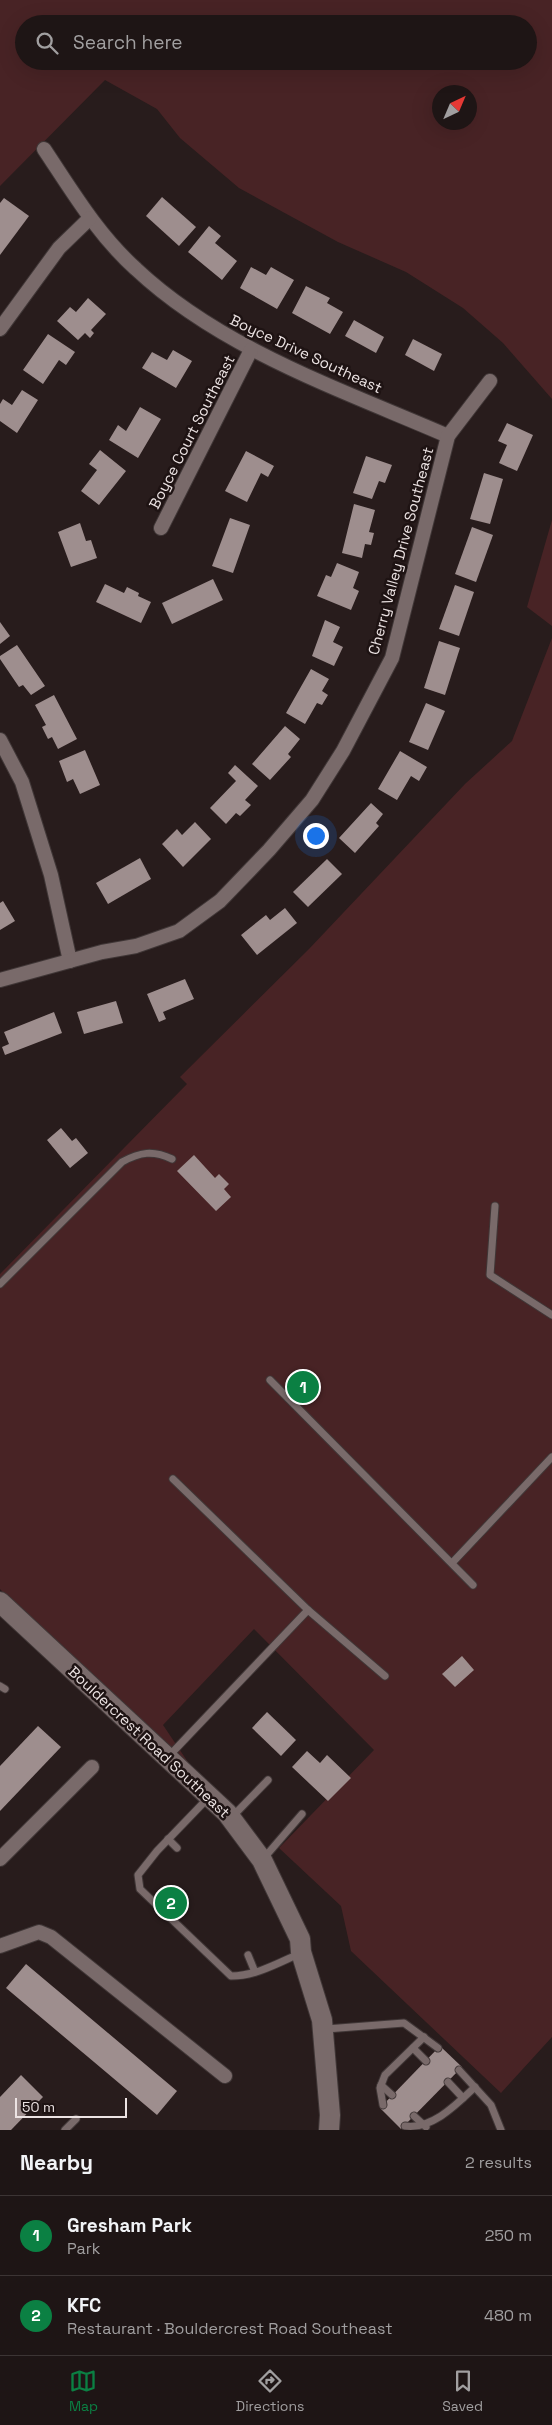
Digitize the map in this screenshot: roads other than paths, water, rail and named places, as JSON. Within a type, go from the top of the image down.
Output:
[{"type":"street","name":"Boyce Drive Southeast","points":[[44,149],[90,218],[135,269],[208,325],[251,350],[448,436]]},
{"type":"street","points":[[0,329],[59,248],[90,218]]},
{"type":"street","name":"Boyce Court Southeast","points":[[161,528],[251,350]]},
{"type":"street","name":"Cherry Valley Drive Southeast","points":[[0,980],[102,952],[136,946],[179,931],[220,901],[270,850],[312,800],[343,751],[392,658],[448,436],[490,381]]},
{"type":"street","points":[[0,740],[25,791],[51,875],[70,961]]},
{"type":"street","name":"Bouldercrest Road Southeast","points":[[0,1602],[231,1818],[262,1860],[300,1939],[301,1952],[323,2029],[330,2115],[329,2130]]},
{"type":"street","points":[[0,1859],[92,1767]]},
{"type":"street","points":[[0,1946],[39,1932],[51,1937],[225,2076]]},
{"type":"lane","points":[[0,1284],[122,1162],[134,1155],[149,1152],[159,1153],[172,1158]]},
{"type":"lane","points":[[495,1206],[490,1275],[552,1315]]},
{"type":"lane","points":[[270,1380],[473,1585]]},
{"type":"lane","points":[[452,1563],[552,1457]]},
{"type":"lane","points":[[174,1479],[308,1610],[385,1676]]},
{"type":"lane","points":[[168,1758],[308,1610]]},
{"type":"lane","points":[[231,1818],[268,1780]]},
{"type":"lane","points":[[209,1797],[168,1839],[138,1875],[140,1889],[231,1976],[243,1976],[255,1972],[301,1952]]},
{"type":"lane","points":[[262,1860],[302,1814]]},
{"type":"lane","points":[[168,1839],[177,1848]]},
{"type":"lane","points":[[248,1955],[255,1972]]},
{"type":"lane","points":[[323,2029],[404,2023],[438,2048]]},
{"type":"lane","points":[[383,2105],[380,2088],[385,2075],[424,2037]]},
{"type":"lane","points":[[413,2048],[426,2061]]},
{"type":"lane","points":[[459,2070],[491,2105],[501,2130]]},
{"type":"lane","points":[[448,2082],[463,2098]]},
{"type":"lane","points":[[382,2085],[392,2095]]},
{"type":"lane","points":[[405,2126],[419,2130],[436,2123],[475,2087]]},
{"type":"lane","points":[[414,2116],[426,2127]]},
{"type":"lane","points":[[65,2130],[76,2119]]},
{"type":"place","name":"Gresham Park","points":[[303,1387]]},
{"type":"place","name":"KFC","points":[[171,1903]]}]
